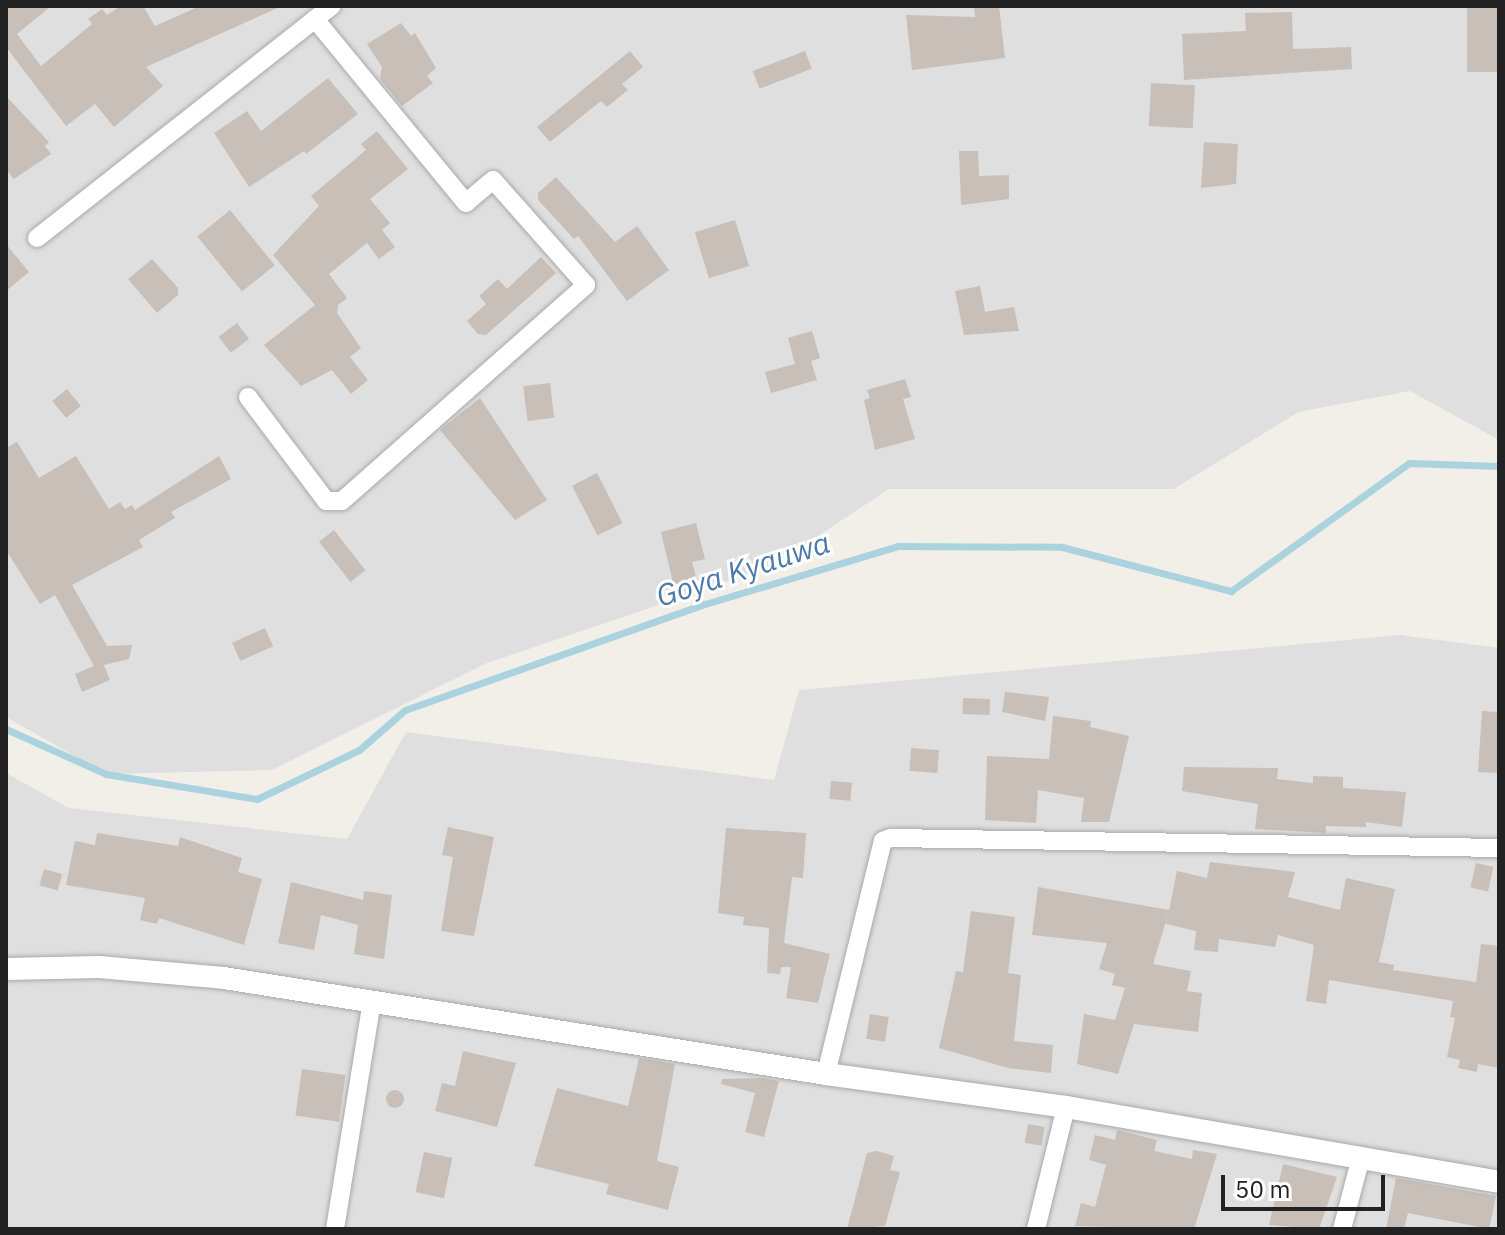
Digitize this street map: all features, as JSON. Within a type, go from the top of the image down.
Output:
[{"type":"street","points":[[37,238],[332,6]]},
{"type":"street","points":[[248,397],[326,501],[342,501],[586,285],[493,180],[466,203],[315,19]]},
{"type":"street","points":[[826,1074],[879,855],[883,841],[891,838],[1499,848]]},
{"type":"street","points":[[6,969],[99,967],[224,978],[826,1074],[1066,1107],[1499,1182]]},
{"type":"street","points":[[335,1229],[372,1001]]},
{"type":"street","points":[[1036,1229],[1066,1107]]},
{"type":"street","points":[[1342,1229],[1361,1157]]},
{"type":"shaded area","points":[[6,6],[1499,6],[1499,440],[1410,391],[1298,412],[1174,489],[889,489],[771,567],[487,663],[272,770],[106,774],[6,717]]},
{"type":"shaded area","points":[[1400,635],[1499,648],[1499,1229],[6,1229],[6,773],[69,808],[347,839],[406,732],[774,780],[799,690]]},
{"type":"building","points":[[6,6],[51,6],[17,34],[41,66],[92,24],[88,19],[102,9],[107,15],[121,6],[143,6],[155,26],[200,6],[282,6],[146,67],[163,86],[114,127],[95,104],[66,126],[6,47]]},
{"type":"building","points":[[974,6],[999,6],[1005,58],[912,70],[906,15],[975,17]]},
{"type":"building","points":[[1467,6],[1499,6],[1499,72],[1467,72]]},
{"type":"building","points":[[1292,12],[1293,49],[1351,47],[1352,69],[1184,80],[1182,34],[1246,31],[1245,13]]},
{"type":"building","points":[[401,23],[411,36],[415,33],[436,68],[427,76],[433,83],[402,106],[380,79],[382,67],[367,44]]},
{"type":"building","points":[[630,51],[643,67],[622,84],[628,90],[607,107],[601,101],[550,142],[537,127]]},
{"type":"building","points":[[805,51],[812,69],[760,89],[753,71]]},
{"type":"building","points":[[328,78],[358,114],[306,154],[304,151],[249,187],[214,133],[247,111],[261,131]]},
{"type":"building","points":[[1151,83],[1195,85],[1193,128],[1149,126]]},
{"type":"building","points":[[6,96],[49,142],[45,146],[51,154],[14,179],[6,170]]},
{"type":"building","points":[[377,131],[408,169],[370,199],[390,223],[382,230],[395,247],[379,259],[367,243],[329,274],[347,298],[338,305],[337,313],[361,348],[350,357],[368,380],[351,394],[332,370],[301,386],[264,345],[315,305],[273,255],[319,206],[311,196],[366,150],[361,144]]},
{"type":"building","points":[[1204,142],[1238,144],[1236,184],[1201,188]]},
{"type":"building","points":[[959,151],[978,151],[979,176],[1009,175],[1009,199],[961,205]]},
{"type":"building","points":[[556,177],[615,242],[637,226],[669,270],[627,301],[578,236],[574,239],[538,200],[538,193]]},
{"type":"building","points":[[230,210],[275,265],[242,292],[197,236]]},
{"type":"building","points":[[735,220],[749,266],[709,278],[695,232]]},
{"type":"building","points":[[6,244],[29,272],[6,291]]},
{"type":"building","points":[[541,257],[556,273],[486,335],[478,334],[467,321],[486,304],[479,296],[498,279],[507,289]]},
{"type":"building","points":[[152,259],[178,288],[178,295],[157,313],[128,279]]},
{"type":"building","points":[[980,286],[985,312],[1014,307],[1019,331],[964,335],[955,291]]},
{"type":"building","points":[[237,323],[249,339],[231,353],[219,337]]},
{"type":"building","points":[[812,331],[820,358],[811,361],[817,380],[771,393],[765,372],[795,364],[788,338]]},
{"type":"building","points":[[905,379],[911,397],[903,399],[915,439],[875,450],[864,400],[870,398],[867,390]]},
{"type":"building","points":[[550,383],[554,418],[527,421],[523,386]]},
{"type":"building","points":[[67,389],[81,406],[66,418],[52,401]]},
{"type":"building","points":[[480,398],[547,500],[515,520],[440,430]]},
{"type":"building","points":[[17,442],[39,478],[76,456],[109,509],[120,502],[125,509],[132,505],[135,510],[219,456],[231,479],[171,512],[175,518],[139,540],[143,547],[72,585],[107,646],[132,645],[129,659],[104,665],[110,680],[82,692],[75,674],[94,666],[55,595],[40,604],[6,550],[6,448]]},
{"type":"building","points":[[597,473],[622,523],[597,536],[572,486]]},
{"type":"building","points":[[696,523],[705,559],[692,562],[697,581],[674,587],[661,532]]},
{"type":"building","points":[[334,530],[365,570],[350,582],[319,542]]},
{"type":"building","points":[[265,628],[273,646],[240,661],[232,643]]},
{"type":"building","points":[[1005,692],[1049,697],[1045,721],[1002,712]]},
{"type":"building","points":[[963,698],[990,699],[989,715],[962,714]]},
{"type":"building","points":[[1482,711],[1499,712],[1499,773],[1478,772]]},
{"type":"building","points":[[1053,716],[1091,721],[1090,727],[1129,736],[1109,822],[1081,822],[1084,798],[1038,790],[1036,823],[985,820],[987,756],[1049,759]]},
{"type":"building","points":[[911,748],[939,750],[937,773],[909,771]]},
{"type":"building","points":[[1184,767],[1278,768],[1277,779],[1313,783],[1313,776],[1343,777],[1343,788],[1406,792],[1402,827],[1366,822],[1366,827],[1326,826],[1326,833],[1255,829],[1258,804],[1182,791]]},
{"type":"building","points":[[831,781],[852,783],[850,801],[829,799]]},
{"type":"building","points":[[448,827],[494,837],[474,936],[441,931],[453,857],[442,855]]},
{"type":"building","points":[[726,828],[806,833],[803,878],[792,877],[784,943],[830,954],[818,1003],[786,998],[791,967],[781,967],[780,974],[767,973],[769,928],[743,925],[744,917],[718,913]]},
{"type":"building","points":[[97,833],[178,846],[180,837],[242,858],[238,872],[262,879],[244,945],[159,918],[157,924],[140,920],[145,898],[66,885],[75,841],[95,845]]},
{"type":"building","points":[[1210,862],[1295,872],[1288,897],[1340,910],[1346,878],[1395,889],[1379,962],[1394,965],[1393,970],[1476,982],[1481,944],[1499,946],[1499,1068],[1478,1064],[1477,1072],[1458,1068],[1460,1060],[1447,1057],[1455,1018],[1450,1017],[1453,1001],[1329,980],[1326,1004],[1306,1001],[1314,945],[1278,935],[1275,947],[1219,939],[1218,952],[1194,950],[1196,931],[1166,924],[1168,915],[1153,964],[1191,971],[1187,991],[1202,993],[1198,1032],[1134,1024],[1118,1074],[1077,1064],[1084,1014],[1115,1020],[1125,988],[1112,985],[1115,974],[1099,969],[1107,943],[1032,935],[1038,887],[1169,910],[1177,871],[1207,878]]},
{"type":"building","points":[[1476,863],[1494,867],[1488,891],[1470,887]]},
{"type":"building","points":[[44,869],[62,874],[58,891],[39,885]]},
{"type":"building","points":[[291,882],[363,900],[364,891],[392,895],[384,959],[354,954],[358,925],[321,915],[314,950],[278,943]]},
{"type":"building","points":[[971,911],[1015,917],[1008,973],[1021,975],[1014,1041],[1053,1045],[1051,1073],[1008,1068],[939,1048],[956,971],[963,972]]},
{"type":"building","points":[[870,1014],[889,1017],[885,1042],[866,1039]]},
{"type":"building","points":[[463,1051],[516,1063],[497,1127],[435,1111],[442,1083],[455,1086]]},
{"type":"building","points":[[639,1058],[675,1064],[657,1161],[679,1167],[668,1210],[606,1194],[609,1184],[534,1166],[557,1088],[628,1106]]},
{"type":"building","points":[[302,1069],[346,1075],[339,1122],[295,1116]]},
{"type":"building","points":[[763,1078],[779,1081],[764,1137],[745,1132],[755,1093],[721,1084],[722,1079]]},
{"type":"building","points":[[395,1090],[404,1099],[395,1108],[386,1099]]},
{"type":"building","points":[[1028,1124],[1045,1127],[1041,1146],[1025,1143]]},
{"type":"building","points":[[1117,1130],[1157,1140],[1154,1151],[1192,1159],[1193,1150],[1217,1154],[1194,1229],[1075,1226],[1081,1203],[1095,1207],[1106,1165],[1089,1160],[1095,1135],[1115,1140]]},
{"type":"building","points":[[877,1151],[894,1156],[890,1170],[900,1172],[885,1226],[847,1229],[867,1153]]},
{"type":"building","points":[[424,1152],[452,1158],[444,1198],[415,1192]]},
{"type":"building","points":[[1283,1164],[1337,1177],[1319,1229],[1269,1225]]},
{"type":"building","points":[[1396,1178],[1496,1196],[1489,1229],[1408,1213],[1404,1229],[1386,1229]]},
{"type":"waterway","name":"Goya Kyauwa","points":[[6,729],[106,774],[257,799],[359,750],[405,710],[705,604],[898,546],[1062,547],[1231,591],[1409,463],[1499,466]]}]
